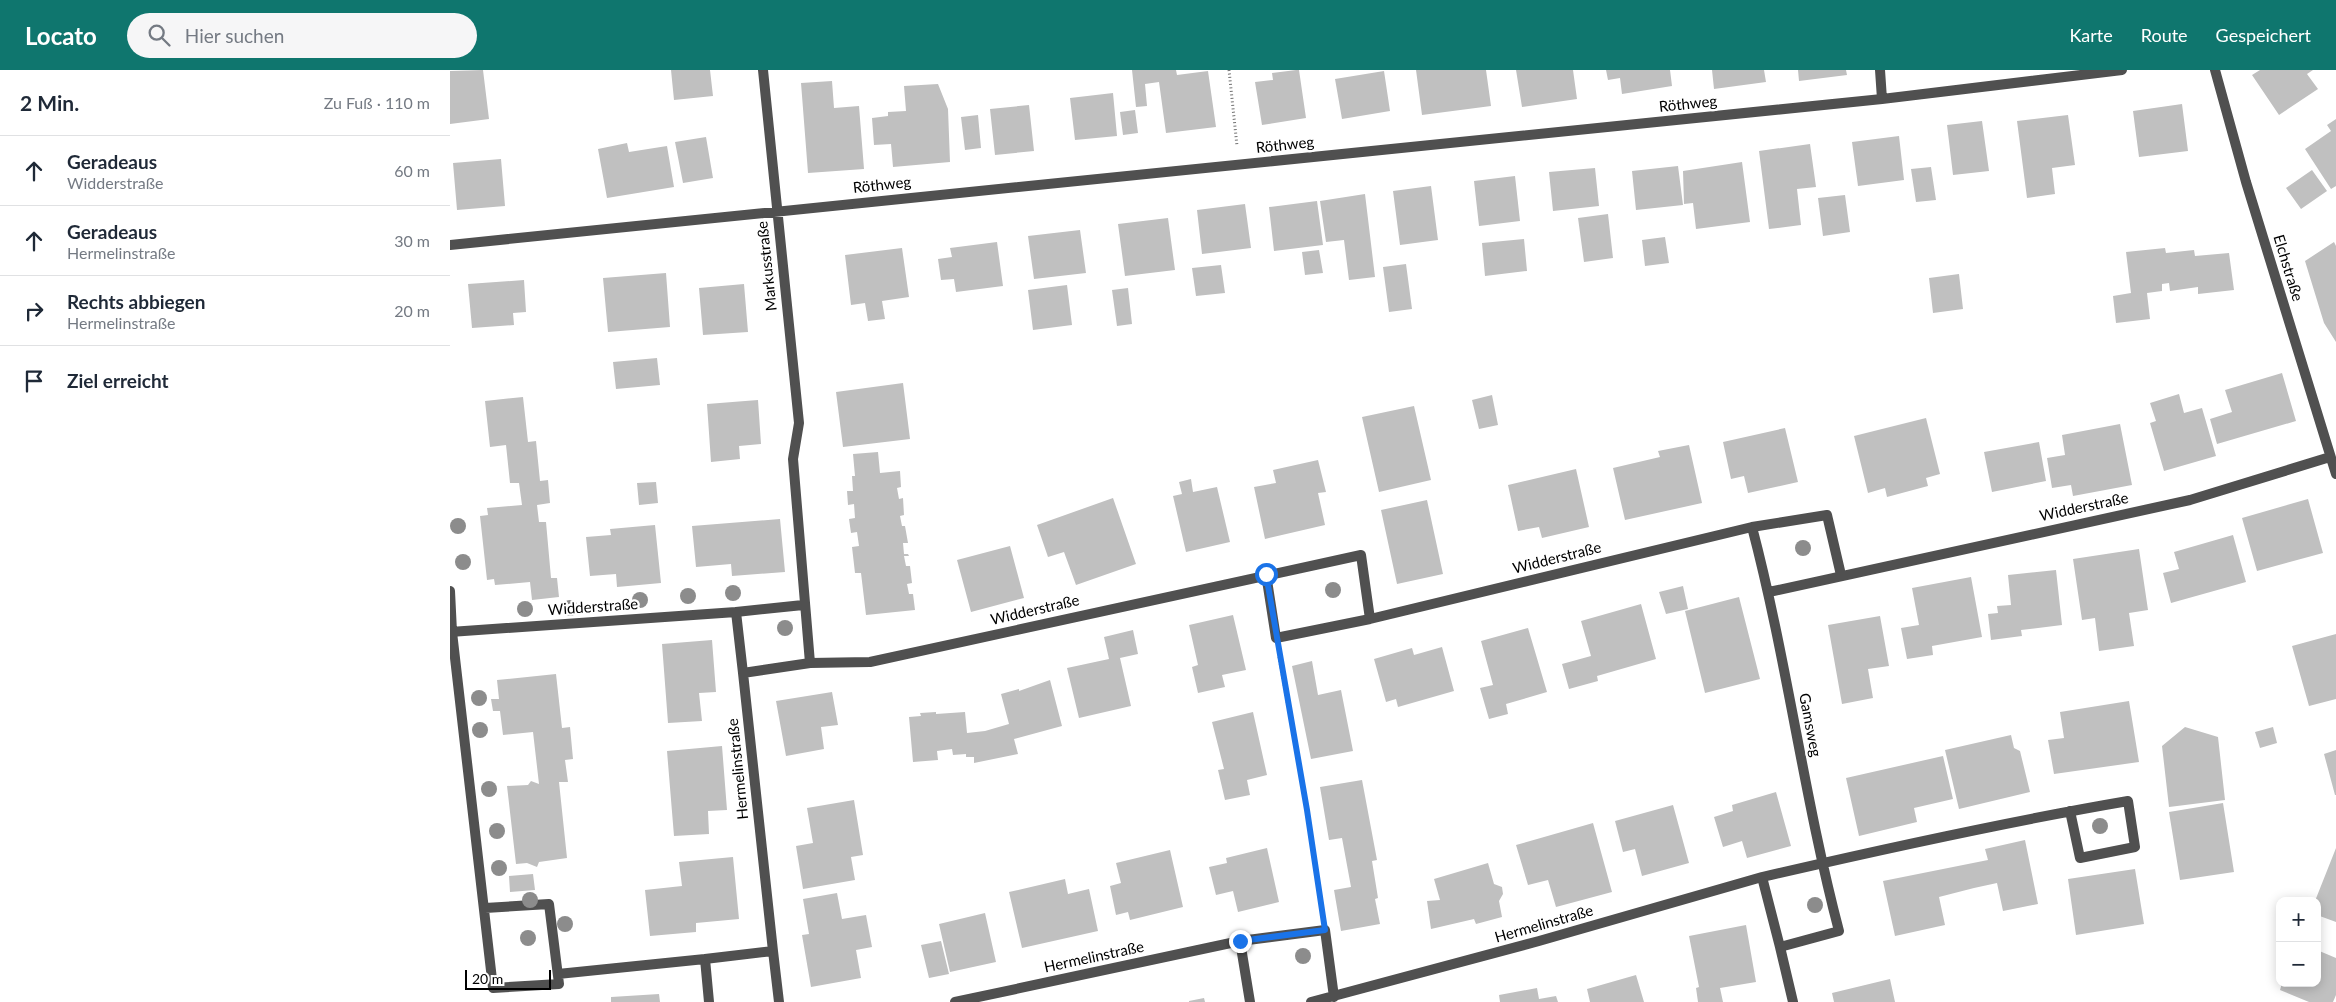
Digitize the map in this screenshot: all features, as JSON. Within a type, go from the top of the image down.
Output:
[{"type":"street","name":"Markusstraße","points":[[762,70],[799,422],[793,459],[803,605]]},
{"type":"street","points":[[1880,70],[1882,99]]},
{"type":"street","name":"Röthweg","points":[[450,245],[1882,99],[2122,70]]},
{"type":"street","name":"Elchstraße","points":[[2215,70],[2246,182],[2336,474]]},
{"type":"street","name":"Widderstraße","points":[[1769,592],[2190,500],[2330,456]]},
{"type":"street","name":"Widderstraße","points":[[1276,638],[1370,619],[1752,527],[1827,515],[1840,575]]},
{"type":"street","points":[[1752,527],[1769,592]]},
{"type":"street","name":"Widderstraße","points":[[743,673],[810,663],[870,662],[1360,555],[1370,619]]},
{"type":"street","points":[[1266,574],[1276,638]]},
{"type":"street","points":[[450,591],[451,632],[493,988],[559,984],[549,904],[485,908]]},
{"type":"street","name":"Gamsweg","points":[[1769,592],[1821,863],[1839,931],[1780,947]]},
{"type":"street","points":[[803,605],[810,663]]},
{"type":"street","name":"Widderstraße","points":[[451,632],[736,612],[803,605]]},
{"type":"street","points":[[736,612],[743,673]]},
{"type":"street","name":"Hermelinstraße","points":[[743,673],[779,1002]]},
{"type":"street","points":[[1793,1002],[1762,877],[2070,811],[2128,801],[2135,847],[2080,858],[2070,811]]},
{"type":"street","name":"Hermelinstraße","points":[[1310,1002],[1334,997],[1762,877]]},
{"type":"street","points":[[1325,930],[1334,997]]},
{"type":"street","name":"Hermelinstraße","points":[[955,1002],[1240,941],[1325,930]]},
{"type":"street","points":[[1240,941],[1250,1002]]},
{"type":"street","points":[[558,974],[773,951]]},
{"type":"street","points":[[705,959],[709,1002]]},
{"type":"path","points":[[1229,70],[1237,149]]},
{"type":"path","points":[[1276,638],[1307,810],[1325,930]]},
{"type":"building","points":[[483,70],[489,119],[450,124],[450,71]]},
{"type":"building","points":[[671,70],[710,70],[713,96],[674,100]]},
{"type":"building","points":[[1132,70],[1176,70],[1177,75],[1208,71],[1216,127],[1166,133],[1159,82],[1145,84],[1147,106],[1136,107]]},
{"type":"building","points":[[1299,70],[1306,118],[1262,125],[1255,82],[1273,80],[1272,73]]},
{"type":"building","points":[[1416,70],[1486,70],[1491,106],[1422,115]]},
{"type":"building","points":[[1516,70],[1573,70],[1577,99],[1522,107]]},
{"type":"building","points":[[1606,70],[1670,70],[1672,86],[1622,94],[1620,78],[1608,80]]},
{"type":"building","points":[[1712,70],[1764,70],[1766,82],[1714,89]]},
{"type":"building","points":[[1798,70],[1846,70],[1847,75],[1799,81]]},
{"type":"building","points":[[2260,70],[2313,70],[2307,74],[2318,89],[2279,115],[2252,75]]},
{"type":"building","points":[[1384,71],[1390,111],[1342,119],[1335,79]]},
{"type":"building","points":[[832,81],[834,108],[859,106],[864,169],[808,173],[801,83]]},
{"type":"building","points":[[938,84],[948,109],[950,162],[893,167],[891,144],[874,145],[872,118],[888,116],[888,112],[906,111],[904,86]]},
{"type":"building","points":[[1113,93],[1117,136],[1075,140],[1070,98]]},
{"type":"building","points":[[2182,104],[2188,151],[2139,157],[2133,111]]},
{"type":"building","points":[[1029,105],[1034,151],[995,155],[990,109]]},
{"type":"building","points":[[1135,110],[1138,133],[1123,135],[1120,112]]},
{"type":"building","points":[[978,115],[981,148],[965,150],[961,117]]},
{"type":"building","points":[[2068,115],[2075,165],[2052,168],[2055,194],[2027,198],[2017,121]]},
{"type":"building","points":[[2336,119],[2336,186],[2331,189],[2305,149],[2331,131],[2327,125]]},
{"type":"building","points":[[1982,121],[1989,171],[1953,175],[1947,125]]},
{"type":"building","points":[[1899,136],[1904,180],[1858,186],[1852,142]]},
{"type":"building","points":[[706,137],[713,178],[683,183],[675,142]]},
{"type":"building","points":[[627,143],[629,152],[667,146],[674,187],[607,198],[598,149]]},
{"type":"building","points":[[1810,144],[1816,187],[1797,189],[1801,225],[1769,229],[1759,151]]},
{"type":"building","points":[[501,159],[505,206],[457,210],[453,163]]},
{"type":"building","points":[[1742,162],[1750,222],[1696,229],[1693,203],[1684,204],[1683,171]]},
{"type":"building","points":[[1678,166],[1683,205],[1636,210],[1632,171]]},
{"type":"building","points":[[1931,167],[1936,200],[1916,202],[1911,169]]},
{"type":"building","points":[[1595,168],[1599,206],[1553,211],[1549,172]]},
{"type":"building","points":[[2312,170],[2327,191],[2301,209],[2286,188]]},
{"type":"building","points":[[1515,176],[1520,221],[1479,226],[1474,181]]},
{"type":"building","points":[[1431,186],[1438,240],[1400,245],[1393,191]]},
{"type":"building","points":[[1365,194],[1375,277],[1349,280],[1344,240],[1326,242],[1320,201]]},
{"type":"building","points":[[1845,195],[1850,232],[1823,236],[1818,198]]},
{"type":"building","points":[[1317,201],[1323,245],[1274,251],[1269,207]]},
{"type":"building","points":[[1245,204],[1251,248],[1202,254],[1197,210]]},
{"type":"building","points":[[1608,214],[1613,258],[1584,262],[1578,218]]},
{"type":"building","points":[[1168,218],[1175,270],[1125,276],[1118,224]]},
{"type":"building","points":[[1080,230],[1086,273],[1034,279],[1028,236]]},
{"type":"building","points":[[1665,237],[1669,263],[1645,266],[1642,240]]},
{"type":"building","points":[[1524,239],[1527,271],[1485,276],[1482,243]]},
{"type":"building","points":[[997,242],[1003,286],[956,292],[954,279],[941,280],[938,259],[952,257],[950,248]]},
{"type":"building","points":[[2334,242],[2336,246],[2336,342],[2324,323],[2305,261]]},
{"type":"building","points":[[902,248],[909,297],[882,301],[885,319],[868,321],[865,303],[851,305],[845,255]]},
{"type":"building","points":[[2165,248],[2166,253],[2194,250],[2195,256],[2229,253],[2234,290],[2198,294],[2198,287],[2170,291],[2169,283],[2162,284],[2162,291],[2147,293],[2150,319],[2116,323],[2113,296],[2131,293],[2126,252]]},
{"type":"building","points":[[1319,250],[1323,273],[1305,275],[1302,252]]},
{"type":"building","points":[[1406,264],[1412,309],[1389,312],[1383,267]]},
{"type":"building","points":[[1221,265],[1225,293],[1196,296],[1192,268]]},
{"type":"building","points":[[666,273],[670,327],[608,332],[603,278]]},
{"type":"building","points":[[1959,274],[1963,309],[1933,313],[1929,278]]},
{"type":"building","points":[[524,280],[526,312],[513,313],[514,325],[472,328],[468,284]]},
{"type":"building","points":[[744,284],[748,332],[703,335],[699,288]]},
{"type":"building","points":[[1067,285],[1072,325],[1033,330],[1028,290]]},
{"type":"building","points":[[1128,288],[1132,324],[1117,326],[1112,290]]},
{"type":"building","points":[[657,358],[660,385],[616,389],[613,362]]},
{"type":"building","points":[[2282,373],[2296,421],[2217,444],[2210,419],[2232,412],[2225,390]]},
{"type":"building","points":[[903,383],[910,439],[843,447],[836,392]]},
{"type":"building","points":[[2179,394],[2184,413],[2202,408],[2216,456],[2164,471],[2150,423],[2156,421],[2150,403]]},
{"type":"building","points":[[1492,395],[1498,425],[1479,429],[1472,400]]},
{"type":"building","points":[[523,397],[528,442],[536,441],[540,481],[548,480],[550,503],[537,505],[539,522],[546,522],[551,578],[557,578],[559,597],[532,600],[530,582],[495,585],[494,579],[487,580],[480,516],[488,515],[487,508],[522,505],[519,483],[510,483],[506,445],[490,447],[485,401]]},
{"type":"building","points":[[758,400],[761,444],[739,446],[740,459],[711,462],[707,404]]},
{"type":"building","points":[[1414,406],[1431,480],[1379,492],[1362,417]]},
{"type":"building","points":[[1926,418],[1940,474],[1926,478],[1928,486],[1887,497],[1885,488],[1868,493],[1854,436]]},
{"type":"building","points":[[2120,424],[2132,485],[2073,496],[2071,485],[2052,488],[2047,458],[2065,455],[2062,435]]},
{"type":"building","points":[[1785,428],[1798,482],[1748,493],[1744,476],[1731,479],[1723,442]]},
{"type":"building","points":[[2039,442],[2046,481],[1992,492],[1984,452]]},
{"type":"building","points":[[1689,445],[1702,503],[1625,520],[1613,468],[1660,457],[1658,451]]},
{"type":"building","points":[[878,452],[880,473],[900,471],[901,487],[897,488],[899,499],[903,498],[904,515],[900,516],[902,526],[905,526],[908,543],[903,543],[904,554],[909,556],[904,556],[906,566],[910,566],[912,583],[907,584],[909,594],[913,594],[915,610],[866,615],[861,573],[855,573],[852,547],[859,546],[857,532],[851,533],[849,519],[855,518],[854,504],[848,505],[847,491],[853,491],[852,476],[855,476],[853,454]]},
{"type":"building","points":[[1318,460],[1326,492],[1318,493],[1325,525],[1265,539],[1254,487],[1276,483],[1273,470]]},
{"type":"building","points":[[1576,469],[1589,527],[1542,538],[1539,527],[1518,531],[1508,485]]},
{"type":"building","points":[[1191,479],[1193,492],[1217,487],[1230,542],[1186,552],[1173,496],[1182,494],[1179,482]]},
{"type":"building","points":[[656,482],[658,503],[639,505],[637,483]]},
{"type":"building","points":[[1113,498],[1136,564],[1076,585],[1064,552],[1048,557],[1037,525]]},
{"type":"building","points":[[2308,499],[2323,553],[2257,571],[2242,518]]},
{"type":"building","points":[[1427,500],[1443,574],[1397,584],[1381,510]]},
{"type":"building","points":[[780,519],[785,572],[732,576],[731,564],[696,567],[692,526]]},
{"type":"building","points":[[655,525],[661,583],[617,587],[616,574],[590,576],[586,537],[611,535],[610,529]]},
{"type":"building","points":[[2233,535],[2246,582],[2171,603],[2163,573],[2179,569],[2174,552]]},
{"type":"building","points":[[1010,546],[1024,598],[971,612],[957,560]]},
{"type":"building","points":[[2139,549],[2148,610],[2129,613],[2134,646],[2099,651],[2095,618],[2082,620],[2073,559]]},
{"type":"building","points":[[2056,570],[2062,625],[2021,630],[2022,636],[1991,640],[1988,614],[1998,613],[1997,606],[2011,605],[2008,575]]},
{"type":"building","points":[[1971,577],[1982,637],[1932,646],[1933,655],[1907,659],[1901,628],[1919,625],[1912,588]]},
{"type":"building","points":[[1683,586],[1688,609],[1666,614],[1659,592]]},
{"type":"building","points":[[1739,597],[1760,679],[1705,693],[1685,611]]},
{"type":"building","points":[[1641,604],[1656,659],[1597,676],[1598,681],[1569,689],[1562,664],[1591,656],[1581,621]]},
{"type":"building","points":[[1233,615],[1246,670],[1222,675],[1225,687],[1198,693],[1192,667],[1198,665],[1189,625]]},
{"type":"building","points":[[1880,616],[1889,666],[1868,669],[1873,698],[1842,704],[1828,625]]},
{"type":"building","points":[[1528,628],[1547,692],[1506,704],[1508,714],[1489,719],[1480,688],[1493,685],[1481,641]]},
{"type":"building","points":[[1133,630],[1138,654],[1120,658],[1131,706],[1079,718],[1067,668],[1109,659],[1104,637]]},
{"type":"building","points":[[2336,634],[2336,699],[2309,706],[2292,646]]},
{"type":"building","points":[[712,640],[716,692],[699,693],[702,721],[668,723],[662,644]]},
{"type":"building","points":[[1442,647],[1454,691],[1398,707],[1396,699],[1386,702],[1374,659],[1412,648],[1414,655]]},
{"type":"building","points":[[1312,661],[1318,695],[1341,690],[1353,751],[1311,759],[1292,666]]},
{"type":"building","points":[[556,674],[562,728],[570,727],[573,759],[565,760],[568,782],[559,782],[567,858],[539,862],[537,867],[527,863],[516,864],[507,786],[528,785],[531,781],[539,784],[533,732],[503,735],[500,711],[493,711],[491,699],[499,699],[497,680]]},
{"type":"building","points":[[1050,680],[1062,726],[1014,739],[1018,754],[974,763],[974,757],[966,757],[966,754],[953,755],[952,749],[937,751],[938,760],[913,762],[909,717],[921,716],[920,713],[965,712],[967,733],[985,731],[1009,724],[1001,694],[1019,689],[1019,691]]},
{"type":"building","points":[[832,692],[838,725],[821,727],[824,749],[786,756],[776,701]]},
{"type":"building","points":[[2129,701],[2139,762],[2054,774],[2048,740],[2064,738],[2060,712]]},
{"type":"building","points":[[1253,712],[1267,775],[1247,780],[1250,795],[1225,800],[1218,770],[1224,769],[1212,722]]},
{"type":"building","points":[[2185,727],[2218,737],[2225,800],[2169,807],[2162,746]]},
{"type":"building","points":[[2273,727],[2277,743],[2260,748],[2255,732]]},
{"type":"building","points":[[2011,735],[2014,748],[2020,751],[2030,792],[1959,809],[1945,750]]},
{"type":"building","points":[[722,746],[727,810],[708,811],[709,834],[674,836],[667,751]]},
{"type":"building","points":[[2336,750],[2336,795],[2335,795],[2324,754]]},
{"type":"building","points":[[1943,756],[1953,799],[1914,808],[1917,822],[1859,836],[1846,778]]},
{"type":"building","points":[[1362,780],[1377,860],[1372,861],[1378,898],[1375,899],[1380,924],[1341,931],[1334,890],[1351,887],[1342,838],[1329,840],[1320,787]]},
{"type":"building","points":[[1776,792],[1791,846],[1747,858],[1742,841],[1723,847],[1714,817],[1733,811],[1732,805]]},
{"type":"building","points":[[854,800],[863,855],[851,857],[855,880],[803,889],[796,846],[813,843],[807,808]]},
{"type":"building","points":[[2223,803],[2234,872],[2180,880],[2169,812]]},
{"type":"building","points":[[1673,805],[1689,863],[1642,876],[1635,849],[1623,852],[1615,821]]},
{"type":"building","points":[[1593,823],[1612,892],[1556,907],[1548,880],[1528,885],[1516,845]]},
{"type":"building","points":[[2025,840],[2038,904],[2003,911],[1997,883],[1974,888],[1939,897],[1945,925],[1895,936],[1883,881],[1988,860],[1985,849]]},
{"type":"building","points":[[1267,848],[1279,902],[1238,912],[1233,891],[1216,895],[1209,867],[1227,863],[1226,858]]},
{"type":"building","points":[[2336,848],[2336,922],[2321,916],[2321,897],[2317,897]]},
{"type":"building","points":[[1170,850],[1183,907],[1130,920],[1128,912],[1116,915],[1110,886],[1121,883],[1116,863]]},
{"type":"building","points":[[733,857],[739,919],[696,923],[696,932],[650,936],[645,890],[682,886],[679,862]]},
{"type":"building","points":[[1488,863],[1494,884],[1502,887],[1503,894],[1499,901],[1502,917],[1476,924],[1474,919],[1431,929],[1427,901],[1440,900],[1434,879]]},
{"type":"building","points":[[2135,869],[2144,924],[2076,935],[2068,879]]},
{"type":"building","points":[[533,874],[535,890],[510,892],[509,876]]},
{"type":"building","points":[[1065,879],[1068,894],[1089,889],[1098,931],[1022,948],[1009,892]]},
{"type":"building","points":[[837,893],[842,919],[866,915],[872,947],[856,950],[861,978],[811,987],[802,935],[809,934],[803,899]]},
{"type":"building","points":[[985,913],[996,962],[950,972],[939,924]]},
{"type":"building","points":[[1746,925],[1756,982],[1720,988],[1723,1002],[1698,1002],[1696,988],[1699,987],[1689,936]]},
{"type":"building","points":[[941,941],[949,974],[929,978],[921,945]]},
{"type":"building","points":[[2321,952],[2336,958],[2336,995],[2333,1002],[2309,1002],[2280,990],[2281,987],[2321,987]]},
{"type":"building","points":[[1636,975],[1644,1002],[1590,1002],[1587,989]]},
{"type":"building","points":[[1890,979],[1895,1002],[1834,1002],[1832,993]]},
{"type":"building","points":[[1537,988],[1539,999],[1556,996],[1558,1002],[1500,1002],[1499,995]]},
{"type":"building","points":[[659,994],[660,1002],[611,1002],[611,997]]},
{"type":"building","points":[[1204,998],[1205,1002],[1189,1002],[1189,1001]]},
{"type":"route","points":[[1240,941],[1325,930],[1307,810],[1266,574]]}]
